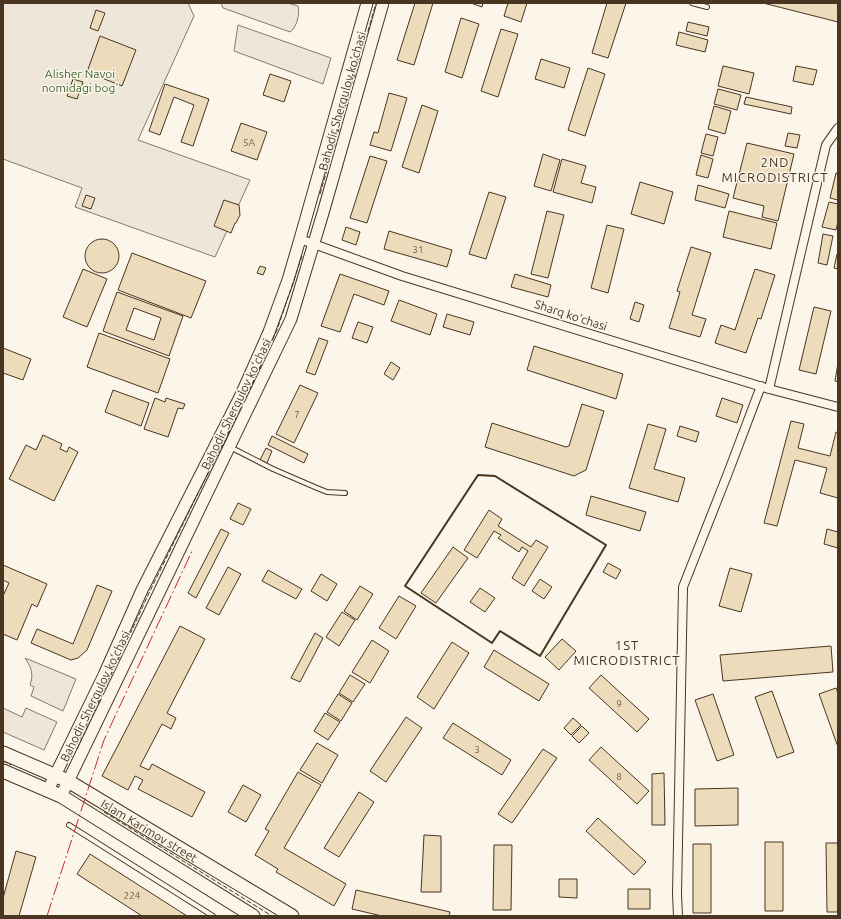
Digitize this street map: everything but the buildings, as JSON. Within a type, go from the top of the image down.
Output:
[{"type":"main road","name":"Bahodir Sherqulov ko‘chasi","points":[[48,790],[104,675],[142,590],[241,395],[269,332],[288,280],[300,240],[367,3]]},
{"type":"main road","name":"Bahodir Sherqulov ko‘chasi","points":[[61,796],[291,319],[383,3]]},
{"type":"main road","points":[[309,208],[323,213]]},
{"type":"main road","name":"Islam Karimov street","points":[[3,753],[68,781],[292,916]]},
{"type":"main road","name":"Islam Karimov street","points":[[3,771],[61,796],[253,916]]},
{"type":"street","points":[[678,916],[677,894],[683,586],[728,473],[765,388],[826,145],[838,128]]},
{"type":"street","name":"Sharq ko‘chasi","points":[[300,240],[402,276],[765,388],[838,407]]},
{"type":"lane","points":[[692,3],[707,7]]},
{"type":"lane","points":[[230,447],[273,469],[317,488],[327,492],[345,493]]},
{"type":"lane","points":[[69,825],[213,916]]},
{"type":"green space","name":"Alisher Navoi nomidagi bog'","points":[[3,3],[188,3],[194,16],[138,140],[250,180],[215,257],[75,207],[82,188],[3,159]]},
{"type":"green space","points":[[221,3],[288,3],[298,6],[299,9],[296,24],[290,32],[223,8]]},
{"type":"green space","points":[[25,658],[76,679],[63,711],[31,696],[34,687],[30,685],[32,677],[31,671]]},
{"type":"green space","points":[[3,708],[22,717],[26,708],[57,722],[44,750],[3,732]]},
{"type":"shaded area","points":[[238,25],[331,58],[323,84],[234,51]]},
{"type":"fence","points":[[364,45],[376,3]]},
{"type":"fence","points":[[320,194],[362,49]]},
{"type":"fence","points":[[246,397],[277,330],[302,256]]},
{"type":"fence","points":[[77,749],[149,593],[242,404]]},
{"type":"fence","points":[[3,761],[11,765]]},
{"type":"fence","points":[[104,812],[272,916]]},
{"type":"wall","points":[[478,475],[495,476],[606,545],[540,656],[500,631],[492,643],[405,586],[478,475]]},
{"type":"power","points":[[47,916],[104,740],[193,549]]},
{"type":"district","name":"2ND MICRODISTRICT","points":[[775,170]]},
{"type":"district","name":"1ST MICRODISTRICT","points":[[627,652]]}]
